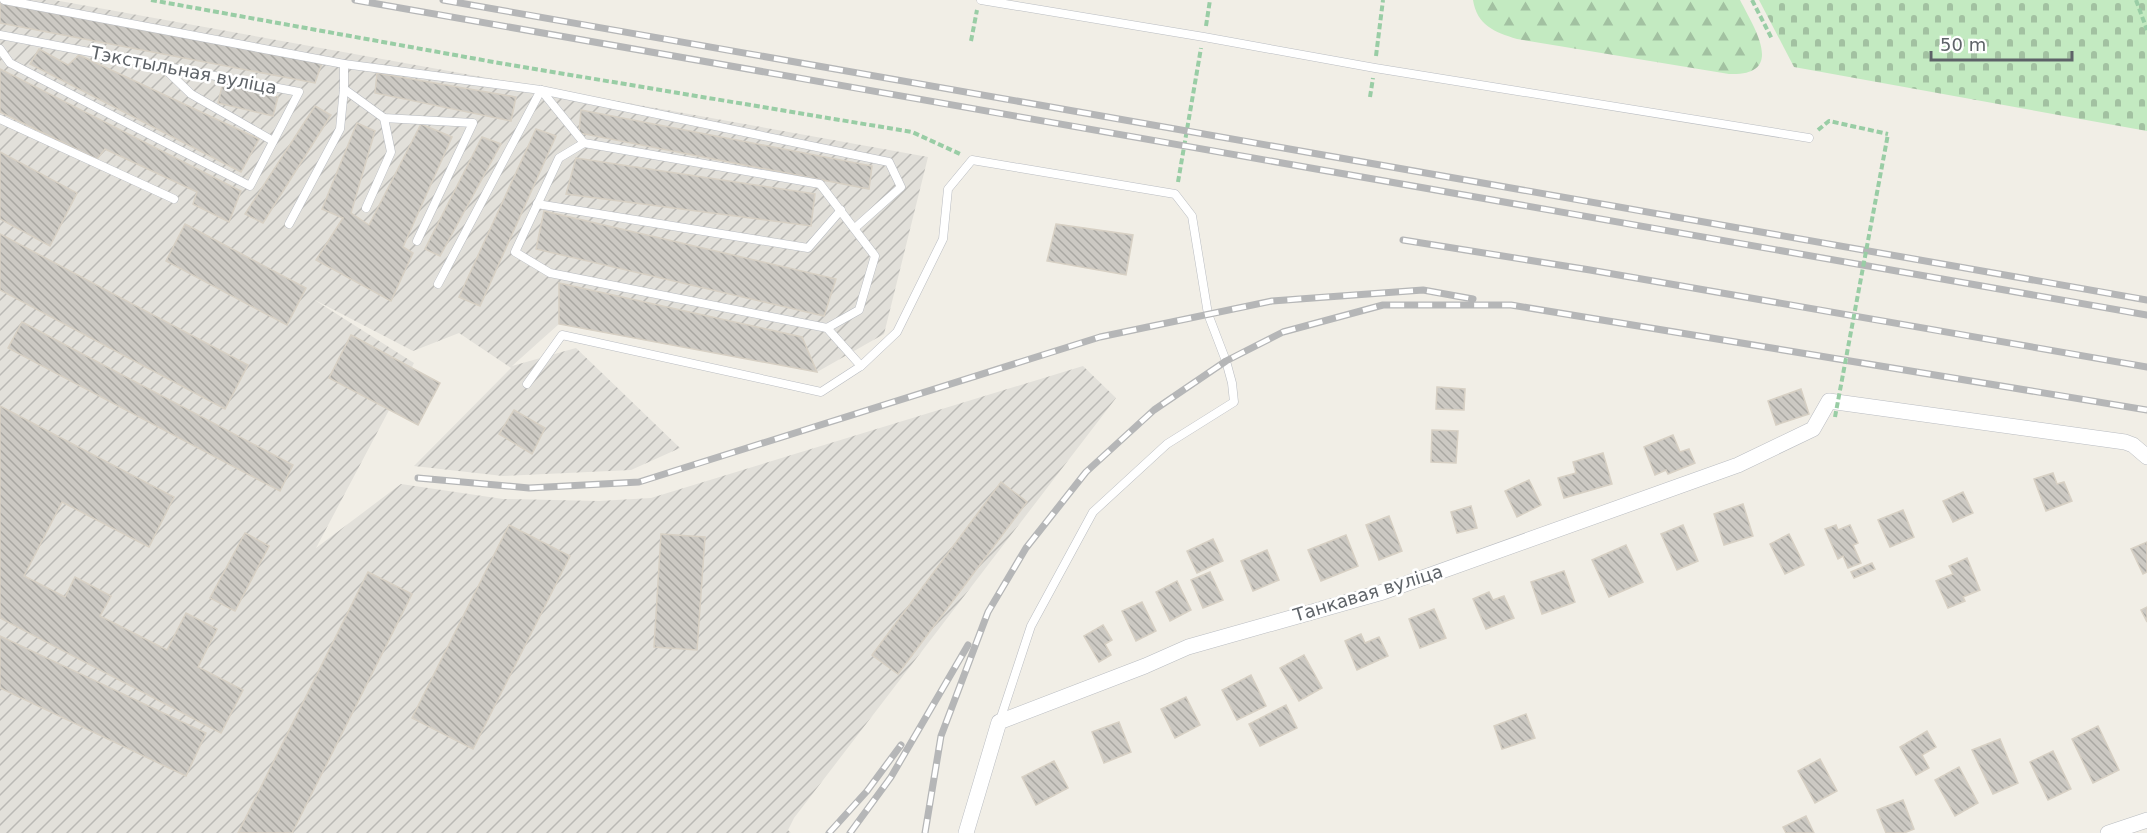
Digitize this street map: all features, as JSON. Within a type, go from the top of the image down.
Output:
[{"type":"street","name":"Танкавая вуліца","points":[[999,722],[1188,647],[1383,592],[1738,465],[1813,429],[1829,401],[2125,442],[2133,445],[2147,457]]},
{"type":"street","points":[[966,833],[999,722]]},
{"type":"street","points":[[2108,833],[2147,820]]},
{"type":"lane","points":[[4,0],[344,64],[541,90],[889,162],[901,187],[855,228]]},
{"type":"lane","points":[[980,0],[1374,68],[1809,138]]},
{"type":"lane","name":"Тэкстыльная вуліца","points":[[0,35],[299,92],[250,186],[10,63],[0,49]]},
{"type":"lane","points":[[290,224],[340,129],[345,89],[344,64]]},
{"type":"lane","points":[[163,67],[192,94],[273,141]]},
{"type":"lane","points":[[345,89],[384,118],[473,123],[417,241]]},
{"type":"lane","points":[[541,90],[584,143]]},
{"type":"lane","points":[[438,284],[541,90]]},
{"type":"lane","points":[[366,208],[391,152],[384,118]]},
{"type":"lane","points":[[0,119],[174,199]]},
{"type":"lane","points":[[827,328],[859,310],[875,256],[820,184],[584,143],[559,158],[515,252],[550,273],[827,328],[861,366]]},
{"type":"lane","points":[[527,384],[562,335],[821,392],[861,366],[897,332],[944,239],[948,189],[972,160],[1175,194],[1192,216],[1208,314],[1226,361],[1234,402],[1167,444],[1093,512],[1031,626],[999,722]]},
{"type":"lane","points":[[537,204],[808,248],[841,210]]},
{"type":"path","points":[[151,0],[499,63],[912,132],[972,160]]},
{"type":"path","points":[[971,41],[980,0]]},
{"type":"path","points":[[1175,194],[1210,0]]},
{"type":"path","points":[[1380,17],[1383,0]]},
{"type":"path","points":[[1752,0],[1772,39]]},
{"type":"path","points":[[2136,0],[2147,30]]},
{"type":"path","points":[[1829,121],[1888,134],[1835,417]]},
{"type":"shaded area","points":[[0,0],[54,0],[928,157],[884,334],[817,372],[559,324],[512,366],[576,348],[680,448],[631,470],[503,476],[414,466],[511,368],[459,333],[413,351],[313,299],[414,363],[316,548],[401,484],[503,499],[599,501],[651,498],[1083,366],[1116,398],[794,818],[788,830],[791,833],[0,833]]},
{"type":"green space","points":[[1473,0],[1740,0],[1758,37],[1762,49],[1761,59],[1757,67],[1746,73],[1729,74],[1517,39],[1488,26],[1478,16]]},
{"type":"green space","points":[[1759,0],[2147,0],[2147,131],[1794,67]]},
{"type":"building","points":[[0,3],[322,63],[315,83],[0,23]]},
{"type":"building","points":[[39,49],[68,65],[79,55],[259,139],[241,172],[30,64]]},
{"type":"building","points":[[0,69],[241,191],[229,222],[193,204],[197,192],[105,149],[97,159],[0,112]]},
{"type":"building","points":[[377,73],[516,97],[511,121],[375,93]]},
{"type":"building","points":[[223,82],[278,97],[273,116],[218,103]]},
{"type":"building","points":[[315,106],[331,115],[263,223],[245,214]]},
{"type":"building","points":[[581,110],[872,166],[869,189],[579,133]]},
{"type":"building","points":[[357,123],[375,131],[351,213],[369,225],[421,124],[452,137],[403,247],[413,253],[391,301],[316,260],[343,218],[322,209]]},
{"type":"building","points":[[536,129],[556,136],[480,306],[459,297]]},
{"type":"building","points":[[482,137],[501,144],[440,256],[425,249]]},
{"type":"building","points":[[0,152],[77,193],[50,246],[0,219]]},
{"type":"building","points":[[576,158],[815,194],[811,226],[566,194]]},
{"type":"building","points":[[544,211],[836,279],[824,316],[536,249]]},
{"type":"building","points":[[185,224],[306,288],[287,325],[166,261]]},
{"type":"building","points":[[1056,224],[1133,235],[1126,275],[1047,261]]},
{"type":"building","points":[[0,234],[248,365],[225,409],[0,290]]},
{"type":"building","points":[[559,283],[802,337],[817,372],[559,324]]},
{"type":"building","points":[[22,322],[293,465],[280,491],[8,348]]},
{"type":"building","points":[[351,335],[440,383],[418,425],[329,378]]},
{"type":"building","points":[[1437,387],[1465,389],[1464,410],[1436,409]]},
{"type":"building","points":[[1801,389],[1809,414],[1776,425],[1768,401]]},
{"type":"building","points":[[0,406],[174,497],[149,547],[62,502],[24,576],[65,597],[75,577],[111,596],[100,616],[167,650],[186,613],[217,629],[198,667],[243,690],[221,733],[0,618]]},
{"type":"building","points":[[514,410],[545,428],[532,454],[499,434]]},
{"type":"building","points":[[1432,430],[1458,431],[1456,463],[1431,462]]},
{"type":"building","points":[[1673,435],[1680,452],[1689,449],[1695,463],[1668,474],[1666,470],[1655,475],[1644,447]]},
{"type":"building","points":[[1603,453],[1612,484],[1564,498],[1558,478],[1576,473],[1573,462]]},
{"type":"building","points":[[2053,473],[2057,484],[2064,482],[2072,501],[2046,511],[2034,479]]},
{"type":"building","points":[[1529,480],[1541,505],[1517,517],[1505,491]]},
{"type":"building","points":[[1001,482],[1027,502],[898,674],[872,655]]},
{"type":"building","points":[[1963,492],[1973,513],[1953,522],[1943,501]]},
{"type":"building","points":[[1743,504],[1753,536],[1724,545],[1714,514]]},
{"type":"building","points":[[1471,506],[1477,528],[1457,533],[1451,512]]},
{"type":"building","points":[[1903,510],[1914,537],[1890,547],[1878,520]]},
{"type":"building","points":[[1389,516],[1402,551],[1379,560],[1366,525]]},
{"type":"building","points":[[509,525],[570,556],[473,749],[412,718]]},
{"type":"building","points":[[1683,525],[1698,561],[1677,570],[1661,534]]},
{"type":"building","points":[[1836,525],[1838,530],[1850,525],[1858,543],[1853,545],[1861,563],[1848,568],[1843,556],[1838,559],[1825,529]]},
{"type":"building","points":[[245,533],[269,546],[235,611],[210,598]]},
{"type":"building","points":[[661,534],[705,537],[697,650],[654,647]]},
{"type":"building","points":[[1789,534],[1804,565],[1785,574],[1770,544]]},
{"type":"building","points":[[1346,535],[1358,566],[1321,581],[1308,550]]},
{"type":"building","points":[[1213,539],[1223,561],[1197,573],[1187,551]]},
{"type":"building","points":[[2147,542],[2147,572],[2143,574],[2131,549]]},
{"type":"building","points":[[1626,545],[1643,582],[1609,597],[1592,560]]},
{"type":"building","points":[[1267,550],[1279,580],[1253,591],[1241,561]]},
{"type":"building","points":[[1967,558],[1980,590],[1963,597],[1965,601],[1948,608],[1936,581],[1953,574],[1949,566]]},
{"type":"building","points":[[1872,563],[1875,569],[1854,578],[1851,572]]},
{"type":"building","points":[[1564,571],[1575,602],[1542,614],[1531,582]]},
{"type":"building","points":[[368,572],[412,594],[292,833],[238,833]]},
{"type":"building","points":[[1210,572],[1223,600],[1203,608],[1191,580]]},
{"type":"building","points":[[1177,581],[1191,610],[1170,621],[1156,592]]},
{"type":"building","points":[[1489,592],[1493,600],[1504,596],[1514,618],[1486,629],[1473,599]]},
{"type":"building","points":[[1142,602],[1156,631],[1136,641],[1122,611]]},
{"type":"building","points":[[2147,607],[2147,622],[2141,610]]},
{"type":"building","points":[[1434,609],[1446,638],[1420,648],[1409,619]]},
{"type":"building","points":[[1103,625],[1112,640],[1105,644],[1111,655],[1099,662],[1084,636]]},
{"type":"building","points":[[1361,634],[1365,643],[1379,637],[1388,656],[1357,670],[1345,641]]},
{"type":"building","points":[[0,636],[206,733],[186,776],[0,688]]},
{"type":"building","points":[[1304,655],[1322,688],[1299,701],[1280,668]]},
{"type":"building","points":[[1251,675],[1266,706],[1237,720],[1222,690]]},
{"type":"building","points":[[1186,697],[1200,725],[1175,738],[1161,709]]},
{"type":"building","points":[[1286,705],[1297,728],[1260,746],[1249,724]]},
{"type":"building","points":[[1526,714],[1535,738],[1502,749],[1494,726]]},
{"type":"building","points":[[1119,722],[1131,752],[1104,763],[1092,732]]},
{"type":"building","points":[[2098,726],[2119,770],[2093,783],[2072,739]]},
{"type":"building","points":[[1927,731],[1936,747],[1922,755],[1929,768],[1916,775],[1900,747]]},
{"type":"building","points":[[2000,739],[2018,783],[1993,794],[1972,750]]},
{"type":"building","points":[[2053,751],[2071,789],[2048,800],[2030,762]]},
{"type":"building","points":[[1820,759],[1837,791],[1815,803],[1798,771]]},
{"type":"building","points":[[1054,761],[1068,788],[1036,805],[1022,777]]},
{"type":"building","points":[[1959,767],[1978,803],[1955,816],[1935,780]]},
{"type":"building","points":[[1903,800],[1914,829],[1904,833],[1886,833],[1877,810]]},
{"type":"building","points":[[1806,816],[1814,833],[1786,833],[1783,827]]},
{"type":"railway","points":[[355,0],[2147,315]]},
{"type":"railway","points":[[443,0],[2147,300]]},
{"type":"railway","points":[[1403,240],[1590,270],[2147,367]]},
{"type":"railway","points":[[418,478],[529,488],[639,482],[1100,337],[1272,301],[1423,290],[1473,299]]},
{"type":"railway","points":[[925,833],[941,736],[988,612],[1026,548],[1086,472],[1154,410],[1226,361],[1283,332],[1383,305],[1511,305],[2147,410]]},
{"type":"railway","points":[[850,833],[891,777],[968,645]]},
{"type":"railway","points":[[829,833],[867,791],[901,745]]}]
